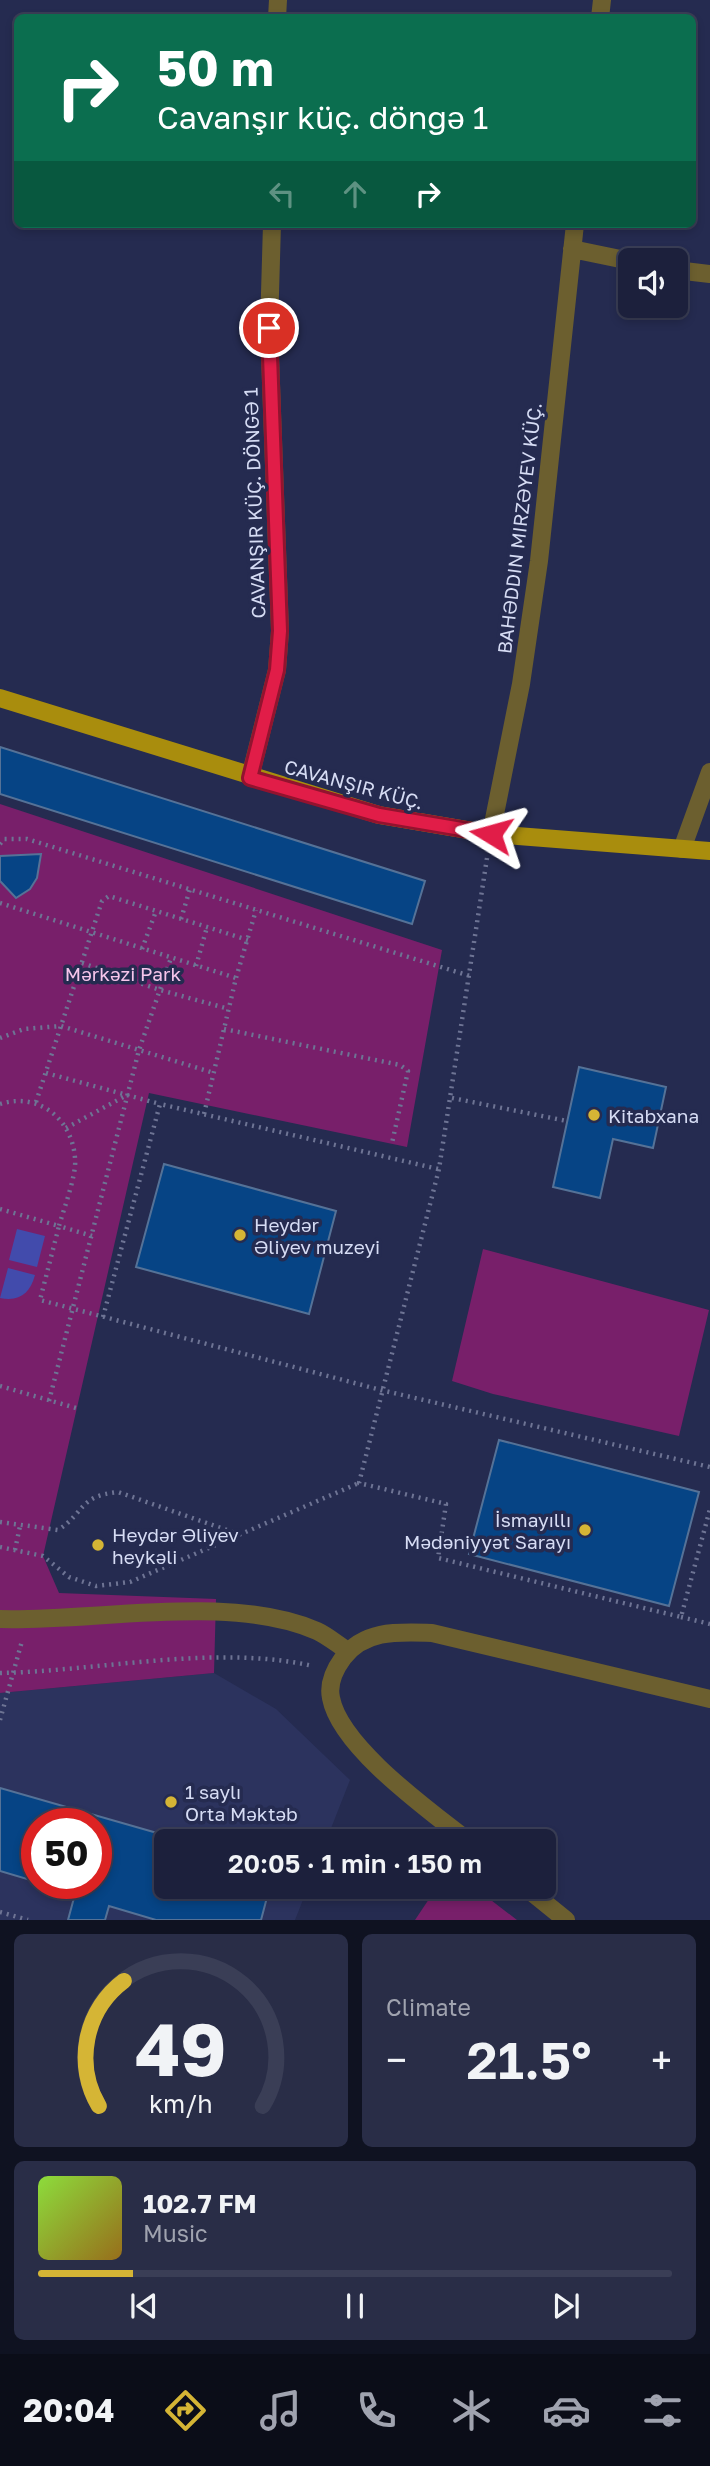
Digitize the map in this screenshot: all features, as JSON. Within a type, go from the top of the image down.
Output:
[{"type":"main road","points":[[0,698],[250,778],[379,815],[491,834],[710,851]]},
{"type":"street","points":[[250,778],[277,670],[280,631],[269,328],[272,228]]},
{"type":"street","name":"BAHƏDDIN MIRZƏYEV KÜÇ.","points":[[491,834],[521,684],[539,561],[575,228]]},
{"type":"street","points":[[572,249],[618,259]]},
{"type":"street","points":[[688,271],[710,274]]},
{"type":"street","points":[[682,849],[710,772]]},
{"type":"street","points":[[0,1619],[207,1612],[262,1615],[319,1632],[348,1651]]},
{"type":"street","points":[[453,1829],[388,1776],[341,1722],[331,1697],[334,1670],[348,1651],[368,1637],[393,1631],[432,1633],[710,1699]]},
{"type":"street","points":[[540,1899],[566,1920]]},
{"type":"path","points":[[359,1483],[439,1169],[491,834]]},
{"type":"path","points":[[0,844],[4,839],[27,839],[470,975]]},
{"type":"path","points":[[181,919],[190,889]]},
{"type":"path","points":[[36,1102],[102,901],[109,896],[248,940]]},
{"type":"path","points":[[0,903],[236,978]]},
{"type":"path","points":[[204,1114],[236,978],[256,910]]},
{"type":"path","points":[[142,949],[156,911]]},
{"type":"path","points":[[196,966],[207,927]]},
{"type":"path","points":[[49,1401],[139,1050],[171,958]]},
{"type":"path","points":[[82,963],[160,990],[229,1009]]},
{"type":"path","points":[[0,1038],[24,1029],[61,1026],[214,1073]]},
{"type":"path","points":[[224,1029],[400,1065],[408,1072],[392,1143]]},
{"type":"path","points":[[46,1073],[160,1104],[439,1169]]},
{"type":"path","points":[[66,1128],[127,1095]]},
{"type":"path","points":[[452,1098],[567,1121]]},
{"type":"path","points":[[0,1104],[29,1099],[51,1109],[66,1128],[76,1158],[40,1300],[382,1390],[710,1467]]},
{"type":"path","points":[[103,1317],[160,1104]]},
{"type":"path","points":[[0,1209],[92,1236]]},
{"type":"path","points":[[0,1386],[76,1408]]},
{"type":"path","points":[[0,1547],[43,1556],[69,1577],[96,1586],[130,1582],[242,1536],[359,1483],[446,1504],[438,1558],[710,1624]]},
{"type":"path","points":[[0,1522],[58,1530],[86,1500],[118,1492],[242,1536]]},
{"type":"path","points":[[681,1617],[710,1509]]},
{"type":"path","points":[[15,1550],[20,1526]]},
{"type":"path","points":[[0,1720],[28,1620]]},
{"type":"path","points":[[0,1673],[190,1659],[288,1660],[334,1670]]},
{"type":"path","points":[[0,1912],[28,1920]]},
{"type":"shaded area","points":[[17,1229],[45,1236],[37,1267],[9,1260]]},
{"type":"shaded area","points":[[8,1268],[35,1275],[27,1291],[13,1299],[0,1298]]},
{"type":"shaded area","name":"1 saylı Orta Məktəb","points":[[214,1673],[276,1709],[350,1780],[331,1829],[154,1829],[154,1899],[303,1899],[295,1920],[0,1920],[0,1693]]},
{"type":"green space","name":"Mərkəzi Park","points":[[0,804],[442,950],[407,1147],[149,1093],[43,1556],[59,1593],[216,1599],[214,1673],[0,1693]]},
{"type":"green space","points":[[483,1249],[709,1310],[679,1436],[493,1394],[452,1381]]},
{"type":"green space","points":[[429,1899],[490,1899],[517,1920],[415,1920]]},
{"type":"building","points":[[0,747],[425,881],[412,924],[0,794]]},
{"type":"building","points":[[41,854],[37,878],[30,889],[16,898],[0,881],[0,856]]},
{"type":"building","points":[[579,1067],[666,1087],[653,1148],[613,1139],[600,1198],[553,1187]]},
{"type":"building","points":[[164,1164],[336,1211],[309,1314],[136,1267]]},
{"type":"building","points":[[499,1440],[699,1492],[669,1606],[469,1554]]},
{"type":"building","points":[[0,1788],[70,1808],[21,1808],[21,1877],[0,1871]]},
{"type":"building","points":[[112,1820],[154,1832],[154,1899],[267,1899],[261,1920],[156,1920],[109,1906],[105,1920],[68,1920],[74,1899],[112,1899]]},
{"type":"place","name":"Kitabxana","points":[[594,1115]]},
{"type":"place","name":"Heydər Əliyev muzeyi","points":[[240,1235]]},
{"type":"place","name":"İsmayıllı Mədəniyyət Sarayı","points":[[585,1530]]},
{"type":"place","name":"Heydər Əliyev heykəli","points":[[98,1545]]},
{"type":"place","name":"1 saylı Orta Məktəb","points":[[171,1802]]},
{"type":"route","points":[[269,328],[280,631],[277,670],[250,778],[379,815],[491,834]]}]
